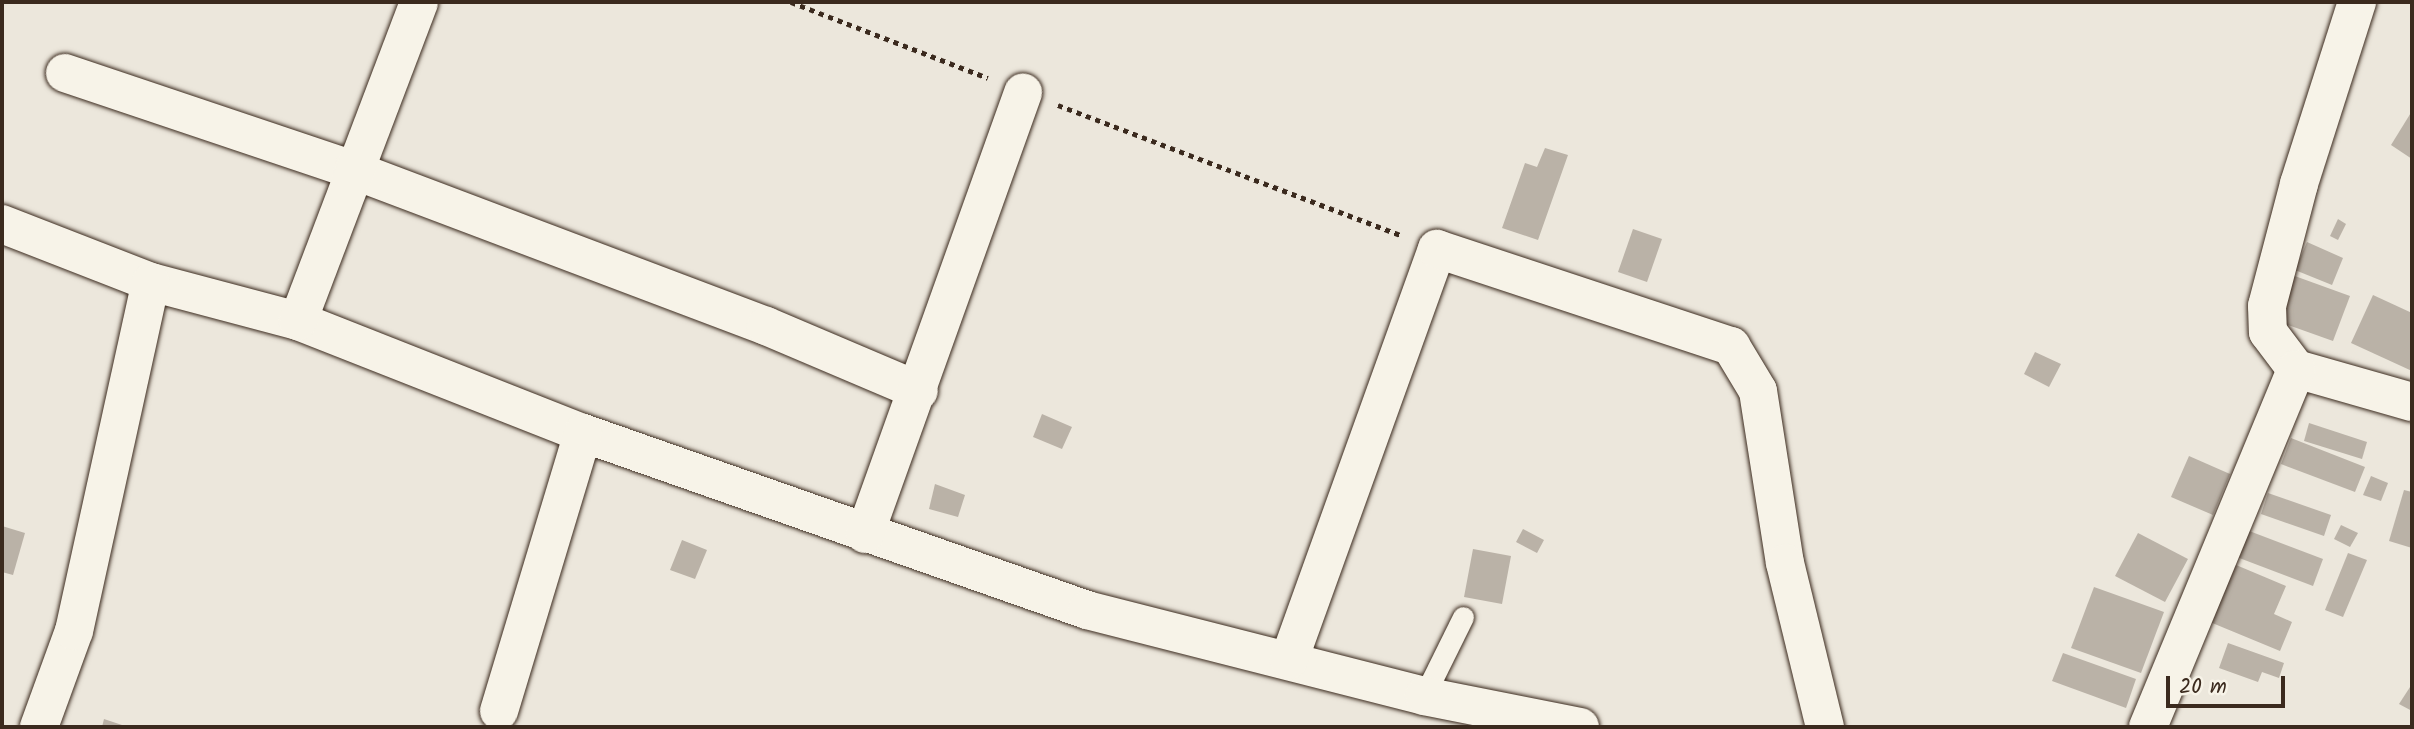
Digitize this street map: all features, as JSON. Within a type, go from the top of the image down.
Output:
[{"type":"street","points":[[298,321],[353,170],[419,2]]},
{"type":"street","points":[[2357,2],[2267,306],[2268,332],[2296,369],[2412,402]]},
{"type":"street","points":[[65,73],[353,170],[766,326],[919,391]]},
{"type":"street","points":[[865,534],[919,391],[1023,92]]},
{"type":"street","points":[[2,224],[151,282],[298,321],[583,433],[1087,610],[1424,696],[1580,727]]},
{"type":"street","points":[[1289,660],[1437,249],[1731,346],[1759,391],[1785,563],[1825,727]]},
{"type":"street","points":[[38,727],[74,631],[151,282]]},
{"type":"street","points":[[2148,727],[2296,369]]},
{"type":"street","points":[[499,711],[583,433]]},
{"type":"lane","points":[[1424,696],[1463,617]]},
{"type":"path","points":[[791,2],[1437,249]]},
{"type":"building","points":[[2412,111],[2412,159],[2391,145]]},
{"type":"building","points":[[1545,148],[1568,155],[1538,240],[1502,228],[1525,163],[1537,167]]},
{"type":"building","points":[[2338,219],[2346,224],[2338,240],[2330,236]]},
{"type":"building","points":[[1633,229],[1662,239],[1647,282],[1618,272]]},
{"type":"building","points":[[2307,242],[2343,258],[2332,285],[2295,270]]},
{"type":"building","points":[[2292,275],[2350,296],[2333,341],[2277,321]]},
{"type":"building","points":[[2373,295],[2412,313],[2412,371],[2351,343]]},
{"type":"building","points":[[2035,352],[2061,364],[2049,387],[2024,374]]},
{"type":"building","points":[[1042,414],[1072,427],[1062,449],[1033,437]]},
{"type":"building","points":[[2309,423],[2367,442],[2362,459],[2304,441]]},
{"type":"building","points":[[2291,438],[2365,467],[2355,492],[2281,464]]},
{"type":"building","points":[[2189,456],[2230,474],[2213,515],[2171,497]]},
{"type":"building","points":[[2371,476],[2388,483],[2381,501],[2363,495]]},
{"type":"building","points":[[935,484],[965,495],[958,517],[929,509]]},
{"type":"building","points":[[2404,490],[2412,492],[2412,548],[2389,541]]},
{"type":"building","points":[[2268,493],[2331,515],[2324,536],[2261,514]]},
{"type":"building","points":[[2341,525],[2358,533],[2350,547],[2334,539]]},
{"type":"building","points":[[2,526],[25,533],[13,575],[2,572]]},
{"type":"building","points":[[1523,529],[1544,540],[1537,553],[1516,542]]},
{"type":"building","points":[[2244,529],[2323,559],[2313,586],[2234,556]]},
{"type":"building","points":[[2138,533],[2188,559],[2165,602],[2115,576]]},
{"type":"building","points":[[682,540],[707,550],[695,579],[670,570]]},
{"type":"building","points":[[1473,549],[1511,556],[1502,604],[1464,597]]},
{"type":"building","points":[[2348,553],[2367,560],[2343,617],[2325,610]]},
{"type":"building","points":[[2229,562],[2286,586],[2274,614],[2292,622],[2280,651],[2205,620]]},
{"type":"building","points":[[2094,587],[2164,612],[2141,673],[2071,648]]},
{"type":"building","points":[[2228,643],[2284,663],[2279,678],[2262,672],[2258,682],[2219,668]]},
{"type":"building","points":[[2063,653],[2136,679],[2126,708],[2052,681]]},
{"type":"building","points":[[2412,684],[2412,711],[2399,704]]},
{"type":"building","points":[[104,719],[128,727],[102,727]]}]
